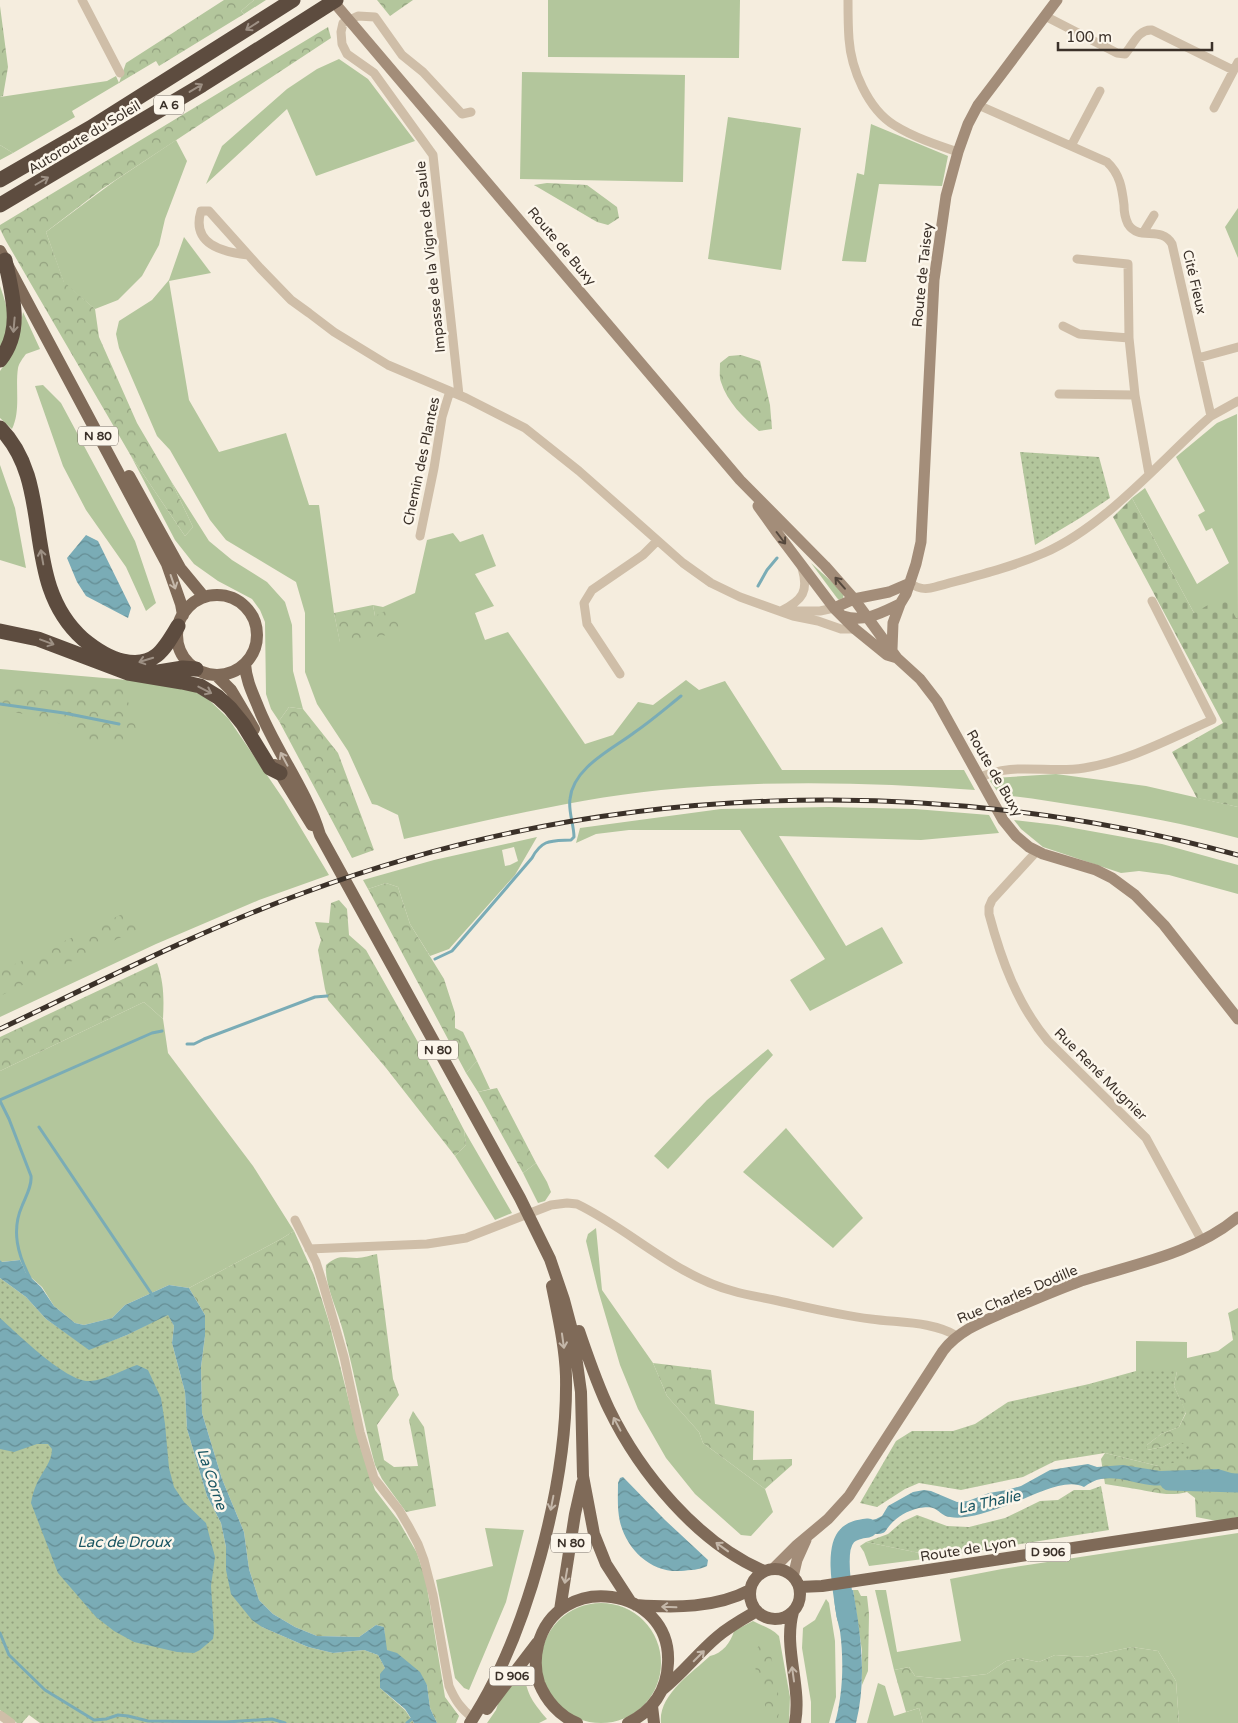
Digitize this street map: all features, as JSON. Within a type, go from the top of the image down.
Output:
[{"type":"highway","name":"Autoroute du Soleil","points":[[0,180],[113,114],[294,0]]},
{"type":"highway","name":"Autoroute du Soleil","points":[[0,205],[202,85],[334,0]]},
{"type":"highway","points":[[0,360],[13,336],[15,318],[2,255]]},
{"type":"highway","points":[[0,428],[14,445],[24,466],[34,504],[47,580],[60,610],[72,628],[101,652],[121,661],[136,662],[147,660],[166,648],[180,620]]},
{"type":"highway","points":[[0,631],[38,639],[128,673],[200,686],[218,697],[230,708],[243,724],[270,768],[280,773]]},
{"type":"highway","points":[[140,676],[170,670],[196,669]]},
{"type":"main road","name":"Route de Buxy","points":[[334,0],[740,480],[825,566],[854,599],[894,653],[929,690],[946,717],[991,800],[1003,820],[1016,836],[1037,851],[1096,870],[1112,878],[1135,895],[1164,925],[1238,1019]]},
{"type":"main road","name":"Route de Taisey","points":[[894,653],[892,631],[900,604],[906,594],[916,564],[922,535],[934,280],[946,196],[958,152],[968,124],[978,105],[1057,0]]},
{"type":"main road","name":"N 80","points":[[2,255],[28,290],[180,568],[204,597]]},
{"type":"main road","name":"N 80","points":[[2,255],[167,564],[181,604],[180,620]]},
{"type":"main road","name":"Route de Buxy","points":[[740,480],[801,565],[838,611],[855,629],[887,655],[894,653]]},
{"type":"main road","points":[[900,604],[868,618],[849,618],[838,611],[854,599],[889,592],[910,583]]},
{"type":"main road","points":[[216,595],[238,602],[251,614],[257,631],[256,643],[252,654],[245,664],[228,674],[217,676],[206,674],[186,661],[180,651],[177,639],[180,620],[196,601],[204,597],[216,595]]},
{"type":"main road","name":"N 80","points":[[245,664],[246,677],[262,716],[314,814],[320,835],[328,851],[520,1198],[550,1259],[573,1334],[578,1364],[583,1421],[583,1476],[590,1517],[606,1564],[633,1603]]},
{"type":"main road","name":"N 80","points":[[217,676],[231,690],[306,819],[320,835]]},
{"type":"main road","name":"Rue Charles Dodille","points":[[768,1570],[833,1514],[856,1487],[943,1351],[957,1336],[988,1319],[1070,1285],[1188,1247],[1218,1233],[1238,1217]]},
{"type":"main road","points":[[473,1721],[503,1661],[523,1610],[543,1543],[557,1474],[564,1416],[566,1376],[563,1340],[550,1274],[550,1259]]},
{"type":"main road","points":[[560,1287],[572,1312],[590,1364],[609,1410],[639,1459],[675,1505],[702,1531],[744,1562],[768,1570],[784,1570],[797,1586],[796,1607],[793,1612],[789,1634],[796,1705],[794,1723]]},
{"type":"main road","name":"N 80","points":[[560,1610],[583,1476]]},
{"type":"main road","name":"Route de Lyon","points":[[797,1586],[824,1586],[1238,1523]]},
{"type":"main road","name":"Rue Charles Dodille","points":[[797,1586],[797,1560],[807,1538]]},
{"type":"main road","points":[[768,1570],[753,1582],[750,1590],[750,1598],[757,1611],[762,1615],[775,1619],[787,1616],[793,1612]]},
{"type":"main road","points":[[633,1603],[681,1607],[730,1599],[750,1590]]},
{"type":"main road","points":[[574,1722],[561,1714],[543,1693],[538,1680],[536,1652],[545,1628],[560,1610],[572,1602],[586,1597],[601,1595],[616,1596],[633,1603],[647,1613],[663,1635],[667,1648],[669,1662],[663,1689],[652,1706],[642,1716],[628,1723]]},
{"type":"main road","points":[[663,1689],[675,1680],[722,1633],[757,1611]]},
{"type":"main road","name":"D 906","points":[[473,1721],[540,1639]]},
{"type":"main road","points":[[652,1706],[654,1723]]},
{"type":"main road","points":[[555,1723],[574,1722]]},
{"type":"street","points":[[82,0],[120,74]]},
{"type":"street","points":[[848,0],[849,40],[853,60],[868,97],[878,112],[900,128],[958,152]]},
{"type":"street","name":"Impasse de la Vigne de Saule","points":[[455,393],[433,155],[374,73],[347,54],[342,44],[341,32],[343,23],[358,16],[375,17],[402,54],[423,72],[462,114],[470,112]]},
{"type":"street","points":[[1045,16],[1117,53],[1125,54],[1141,33],[1146,30],[1152,30],[1233,70]]},
{"type":"street","points":[[1214,108],[1238,62]]},
{"type":"street","points":[[1072,146],[1100,91]]},
{"type":"street","name":"Cité Fieux","points":[[978,105],[1107,162],[1113,168],[1120,182],[1125,216],[1129,225],[1133,230],[1165,235],[1172,244],[1212,416]]},
{"type":"street","points":[[248,255],[219,248],[201,236],[198,221],[200,211],[208,211],[291,300],[334,332],[388,365],[498,413],[537,437],[579,471],[683,563],[711,583],[740,597],[781,611],[841,629],[855,629]]},
{"type":"street","points":[[1144,233],[1154,215]]},
{"type":"street","points":[[1077,259],[1128,264],[1129,338],[1134,395],[1149,474]]},
{"type":"street","points":[[1063,326],[1079,334],[1129,338]]},
{"type":"street","points":[[1198,358],[1238,347]]},
{"type":"street","name":"Chemin des Plantes","points":[[420,536],[442,418],[455,393]]},
{"type":"street","points":[[1059,394],[1134,395]]},
{"type":"street","points":[[910,583],[919,589],[928,589],[1020,562],[1066,542],[1092,524],[1212,416],[1238,401]]},
{"type":"street","points":[[620,674],[587,624],[584,603],[592,590],[643,555],[657,541]]},
{"type":"street","name":"Route de Buxy","points":[[781,611],[797,601],[804,591],[805,580],[801,565]]},
{"type":"street","points":[[979,778],[1007,769],[1066,770],[1104,764],[1132,755],[1212,720],[1152,601]]},
{"type":"street","points":[[781,611],[838,611]]},
{"type":"street","name":"Rue René Mugnier","points":[[1037,851],[992,900],[989,906],[989,914],[1004,965],[1018,996],[1040,1031],[1149,1142],[1202,1241]]},
{"type":"street","points":[[309,1249],[427,1244],[466,1238],[551,1205],[567,1202],[577,1204],[666,1260],[711,1284],[734,1291],[838,1314],[874,1320],[909,1322],[940,1329],[957,1336]]},
{"type":"street","points":[[295,1220],[323,1284],[351,1385],[360,1432],[374,1478],[399,1510],[418,1544],[429,1576],[450,1686],[462,1711],[473,1721]]},
{"type":"street","points":[[0,1715],[11,1723]]},
{"type":"green space","points":[[224,0],[254,0],[241,11],[244,14],[159,66],[156,61],[119,83],[126,63]]},
{"type":"green space","points":[[254,0],[266,0],[244,14],[241,11]]},
{"type":"green space","points":[[377,0],[413,0],[390,16]]},
{"type":"green space","points":[[548,0],[740,0],[739,58],[548,57]]},
{"type":"green space","points":[[0,6],[8,67],[3,96],[0,97]]},
{"type":"green space","points":[[328,27],[331,38],[102,189],[46,232],[64,282],[95,309],[99,337],[137,423],[171,481],[193,527],[185,536],[131,456],[6,241],[0,225]]},
{"type":"green space","points":[[339,59],[368,79],[415,141],[316,176],[287,109],[206,184],[222,146],[287,89],[317,69]]},
{"type":"green space","points":[[522,72],[685,75],[683,182],[520,179]]},
{"type":"green space","points":[[116,76],[119,83],[72,111],[75,117],[13,153],[0,145],[0,97],[107,81]]},
{"type":"green space","points":[[728,117],[801,128],[781,270],[708,259]]},
{"type":"green space","points":[[871,124],[948,156],[942,186],[879,184],[866,262],[842,261],[857,173],[864,175]]},
{"type":"green space","points":[[176,140],[187,161],[165,219],[159,245],[142,276],[118,300],[95,309],[64,283],[46,232],[116,180]]},
{"type":"green space","points":[[0,145],[13,153],[0,160]]},
{"type":"green space","points":[[547,183],[587,185],[617,207],[619,218],[608,225],[597,222],[534,185]]},
{"type":"green space","points":[[1238,208],[1238,258],[1225,227]]},
{"type":"green space","points":[[184,237],[211,273],[169,281],[189,400],[219,452],[286,433],[309,505],[319,505],[334,613],[340,642],[375,616],[373,605],[383,607],[415,593],[427,540],[453,533],[460,542],[483,534],[496,566],[475,574],[494,606],[475,613],[485,640],[508,632],[585,744],[613,735],[638,702],[653,705],[686,680],[699,690],[725,681],[782,770],[964,770],[975,790],[896,785],[778,783],[661,790],[564,804],[404,839],[398,815],[372,804],[348,751],[317,704],[305,672],[305,613],[296,582],[226,540],[210,520],[170,450],[157,436],[119,348],[116,334],[119,321],[152,300],[169,280]]},
{"type":"green space","points":[[0,286],[8,318],[0,350]]},
{"type":"green space","points":[[23,312],[40,349],[26,354],[19,366],[17,376],[17,407],[12,429],[0,418],[0,371],[16,347]]},
{"type":"green space","points":[[741,355],[760,361],[770,405],[772,429],[759,431],[737,409],[724,389],[720,378],[720,363],[729,356]]},
{"type":"green space","points":[[43,385],[61,403],[135,541],[156,603],[146,611],[126,567],[86,510],[63,466],[35,386]]},
{"type":"green space","points":[[1237,414],[1238,617],[1236,618],[1194,613],[1132,498],[1145,488],[1197,584],[1229,563],[1212,528],[1206,531],[1198,515],[1205,511],[1176,457],[1217,423]]},
{"type":"green space","points":[[1020,452],[1099,457],[1110,498],[1035,545]]},
{"type":"green space","points":[[131,456],[185,536],[193,527],[171,481],[209,541],[232,560],[267,582],[285,602],[292,625],[293,671],[303,709],[289,707],[279,721],[271,709],[266,694],[265,622],[260,610],[252,599],[218,581],[194,564],[175,540]]},
{"type":"green space","points":[[0,465],[15,508],[26,568],[0,560]]},
{"type":"green space","points":[[1132,498],[1194,613],[1224,596],[1236,618],[1238,617],[1238,807],[1197,798],[1172,752],[1223,723],[1113,517]]},
{"type":"green space","points":[[811,563],[844,593],[843,598],[839,600],[837,598]]},
{"type":"green space","points":[[373,605],[375,616],[389,609],[399,615],[405,632],[340,643],[334,613]]},
{"type":"green space","points":[[0,669],[162,683],[190,689],[208,699],[228,718],[284,800],[329,875],[259,900],[156,944],[0,1017]]},
{"type":"green space","points":[[0,686],[50,691],[82,687],[122,687],[131,709],[138,735],[124,747],[86,740],[55,721],[0,709]]},
{"type":"green space","points":[[289,707],[303,709],[338,753],[374,850],[352,858],[279,721]]},
{"type":"green space","points":[[1056,774],[1146,786],[1238,807],[1238,838],[1140,816],[1000,795],[990,781],[994,778]]},
{"type":"green space","points":[[829,807],[915,809],[989,815],[999,833],[921,840],[779,836],[846,946],[882,927],[903,963],[810,1011],[790,980],[825,959],[740,830],[629,830],[596,834],[576,843],[580,828],[721,809]]},
{"type":"green space","points":[[1014,820],[1057,825],[1162,844],[1238,865],[1238,894],[1169,875],[1139,871],[1121,873],[1043,847],[1021,829]]},
{"type":"green space","points":[[537,837],[515,875],[449,949],[430,956],[410,924],[398,887],[386,883],[368,889],[363,880],[434,860]],"holes":[[[514,847],[518,861],[505,866],[502,850]]]},
{"type":"green space","points":[[386,883],[398,887],[410,924],[444,979],[455,1013],[455,1028],[463,1032],[477,1061],[466,1073],[368,889]]},
{"type":"green space","points":[[339,900],[347,909],[349,935],[366,950],[419,1044],[464,1130],[466,1145],[455,1156],[386,1068],[328,1000],[318,950],[321,940],[315,922],[329,923],[331,903]]},
{"type":"green space","points":[[129,911],[142,927],[0,996],[0,971]]},
{"type":"green space","points":[[157,963],[163,991],[163,1019],[144,1002],[0,1071],[0,1037]]},
{"type":"green space","points":[[144,1002],[163,1019],[168,1053],[253,1166],[294,1231],[189,1288],[169,1285],[125,1305],[112,1318],[84,1325],[75,1323],[54,1306],[42,1287],[26,1273],[20,1260],[1,1262],[0,1260],[0,1071]]},
{"type":"green space","points":[[768,1049],[773,1055],[668,1169],[654,1156],[707,1100]]},
{"type":"green space","points":[[477,1061],[490,1089],[478,1092],[466,1073]]},
{"type":"green space","points":[[497,1088],[536,1163],[523,1173],[478,1092]]},
{"type":"green space","points":[[786,1128],[863,1218],[833,1248],[743,1172]]},
{"type":"green space","points":[[464,1130],[512,1213],[495,1220],[455,1156],[466,1145]]},
{"type":"green space","points":[[536,1163],[551,1192],[545,1201],[538,1203],[523,1173]]},
{"type":"green space","points":[[596,1228],[602,1290],[653,1363],[667,1396],[699,1432],[703,1443],[765,1489],[773,1512],[751,1536],[741,1535],[695,1494],[666,1458],[638,1409],[620,1365],[586,1241],[588,1234]]},
{"type":"green space","points":[[294,1231],[314,1275],[329,1322],[361,1449],[375,1490],[398,1520],[417,1553],[426,1581],[445,1697],[459,1716],[456,1723],[437,1723],[430,1708],[427,1685],[397,1654],[386,1650],[384,1627],[376,1625],[359,1637],[317,1636],[295,1627],[273,1614],[259,1600],[249,1569],[244,1532],[222,1479],[202,1413],[201,1367],[205,1336],[205,1315],[189,1288]]},
{"type":"green space","points":[[377,1254],[393,1379],[399,1395],[377,1425],[384,1460],[394,1467],[418,1466],[409,1420],[413,1411],[424,1427],[436,1506],[406,1512],[382,1479],[375,1465],[341,1323],[327,1281],[326,1265],[338,1258],[359,1258]]},
{"type":"green space","points":[[0,1278],[26,1297],[46,1319],[89,1349],[127,1335],[168,1314],[174,1326],[172,1343],[185,1392],[187,1429],[207,1496],[221,1523],[226,1547],[226,1570],[262,1627],[308,1647],[333,1653],[364,1650],[378,1655],[385,1668],[380,1688],[405,1710],[414,1723],[40,1723],[29,1715],[22,1723],[17,1723],[0,1710]]},
{"type":"green space","points":[[1238,1308],[1238,1322],[1230,1322],[1228,1313]]},
{"type":"green space","points":[[1230,1322],[1238,1322],[1238,1517],[1217,1521],[1196,1517],[1195,1498],[1187,1492],[1161,1494],[1105,1484],[1101,1459],[1105,1453],[1158,1466],[1172,1442],[1163,1447],[1147,1450],[1147,1445],[1161,1434],[1179,1427],[1186,1413],[1174,1386],[1177,1371],[1187,1371],[1187,1358],[1218,1351],[1233,1340]]},
{"type":"green space","points":[[1136,1341],[1187,1342],[1187,1372],[1136,1371]]},
{"type":"green space","points":[[653,1363],[711,1370],[715,1404],[754,1411],[753,1460],[792,1459],[792,1465],[765,1489],[703,1443],[699,1432],[667,1396]]},
{"type":"green space","points":[[1136,1371],[1177,1371],[1174,1386],[1186,1412],[1179,1427],[1161,1434],[1147,1445],[1147,1450],[1163,1447],[1172,1442],[1191,1444],[1188,1460],[1158,1466],[1105,1453],[1055,1461],[1023,1477],[961,1490],[919,1483],[905,1489],[877,1507],[860,1503],[896,1441],[912,1431],[953,1431],[975,1424],[1008,1402],[1089,1384]]},
{"type":"green space","points":[[1101,1486],[1109,1530],[939,1557],[866,1542],[888,1534],[902,1522],[917,1515],[947,1526],[969,1527],[1005,1518],[1040,1501],[1058,1500],[1074,1490],[1090,1490]]},
{"type":"green space","points":[[485,1528],[524,1530],[506,1602],[469,1690],[464,1688],[455,1678],[436,1580],[493,1566]]},
{"type":"green space","points":[[1238,1533],[1238,1723],[1179,1723],[1176,1681],[1158,1651],[1132,1647],[1085,1657],[1055,1655],[1039,1662],[1020,1658],[1006,1661],[987,1674],[943,1679],[915,1676],[909,1667],[894,1670],[875,1590],[886,1590],[897,1652],[961,1641],[950,1579],[1002,1569]]},
{"type":"green space","points":[[866,1542],[939,1557],[869,1566],[860,1546]]},
{"type":"green space","points":[[853,1590],[858,1590],[861,1596],[867,1596],[869,1614],[868,1671],[862,1685],[862,1651]]},
{"type":"green space","points":[[826,1599],[829,1603],[835,1641],[836,1697],[829,1723],[811,1723],[811,1702],[802,1648],[803,1628],[815,1620]]},
{"type":"green space","points":[[601,1603],[613,1604],[624,1608],[634,1613],[643,1621],[651,1630],[656,1640],[660,1651],[660,1675],[656,1686],[651,1696],[643,1705],[634,1713],[624,1718],[613,1722],[601,1723],[589,1722],[578,1718],[568,1713],[559,1705],[551,1696],[546,1686],[542,1675],[541,1663],[542,1651],[546,1640],[551,1630],[559,1621],[568,1613],[578,1608],[589,1604]]},
{"type":"green space","points":[[753,1621],[770,1629],[779,1636],[790,1697],[789,1723],[661,1723],[665,1703],[678,1685],[710,1656],[722,1650],[731,1639],[734,1631]]},
{"type":"green space","points":[[760,1644],[769,1645],[780,1703],[778,1719],[773,1723],[764,1723],[766,1719],[764,1692],[758,1683],[753,1654]]},
{"type":"green space","points":[[1132,1647],[1158,1651],[1176,1681],[1179,1723],[923,1723],[919,1708],[906,1712],[894,1670],[909,1667],[915,1676],[943,1679],[987,1674],[1006,1661],[1020,1658],[1039,1662],[1055,1655],[1085,1657]]},
{"type":"green space","points":[[523,1668],[530,1696],[547,1719],[539,1723],[487,1723],[496,1710],[500,1698]]},
{"type":"green space","points":[[878,1683],[885,1686],[894,1716],[919,1708],[923,1723],[867,1723]]},
{"type":"water","points":[[86,535],[98,541],[131,608],[128,618],[86,596],[77,582],[67,558]]},
{"type":"water","name":"La Corne","points":[[0,1260],[2,1262],[20,1260],[26,1273],[41,1287],[54,1306],[75,1323],[84,1325],[112,1318],[125,1305],[169,1285],[189,1288],[205,1315],[205,1336],[201,1367],[202,1413],[222,1479],[244,1532],[249,1569],[259,1600],[273,1614],[295,1627],[317,1636],[359,1637],[376,1625],[384,1627],[387,1650],[397,1653],[420,1672],[427,1685],[430,1708],[437,1723],[414,1723],[405,1709],[380,1688],[380,1674],[385,1668],[378,1655],[364,1650],[333,1653],[308,1647],[262,1627],[252,1620],[231,1594],[226,1570],[226,1547],[221,1523],[207,1496],[187,1429],[185,1392],[172,1343],[174,1326],[168,1315],[127,1335],[89,1350],[46,1319],[26,1297],[0,1278]]},
{"type":"water","name":"Lac de Droux","points":[[0,1318],[43,1356],[80,1380],[102,1379],[137,1365],[148,1370],[161,1398],[169,1468],[174,1487],[184,1502],[206,1523],[215,1557],[211,1586],[213,1639],[200,1650],[194,1653],[177,1652],[134,1642],[114,1631],[96,1617],[58,1573],[31,1503],[37,1483],[52,1454],[52,1449],[48,1444],[37,1444],[14,1452],[0,1449]]},
{"type":"water","points":[[1088,1464],[1097,1467],[1123,1465],[1160,1471],[1218,1469],[1238,1475],[1238,1486],[1204,1481],[1156,1485],[1107,1478],[1092,1482],[1084,1487],[1075,1484],[1055,1487],[1011,1504],[970,1516],[950,1517],[931,1507],[926,1507],[900,1516],[883,1533],[865,1534],[849,1538],[839,1533],[841,1529],[849,1525],[882,1516],[888,1506],[913,1492],[931,1491],[957,1502],[968,1501],[989,1493],[1021,1486],[1050,1470]]},
{"type":"water","points":[[623,1477],[708,1560],[707,1566],[695,1570],[670,1571],[650,1564],[634,1550],[623,1532],[619,1517],[618,1483],[620,1478]]},
{"type":"water","points":[[835,1540],[848,1544],[845,1555],[848,1573],[832,1576],[831,1558]]},
{"type":"water","points":[[853,1590],[862,1656],[859,1706],[856,1723],[835,1723],[840,1701],[842,1654],[834,1593]]},
{"type":"waterway","points":[[758,586],[767,570],[777,558]]},
{"type":"waterway","points":[[435,959],[452,951],[543,844],[571,840],[574,837],[570,799],[578,777],[586,768],[681,696]]},
{"type":"waterway","points":[[0,704],[64,713],[119,724]]},
{"type":"waterway","points":[[187,1044],[194,1044],[315,997],[327,996]]},
{"type":"waterway","points":[[0,1100],[152,1033],[162,1031]]},
{"type":"waterway","points":[[0,1101],[31,1176],[30,1187],[17,1225],[19,1252],[30,1278]]},
{"type":"waterway","points":[[39,1127],[153,1296]]},
{"type":"waterway","name":"La Thalie","points":[[1169,1481],[1238,1483]]},
{"type":"waterway","name":"La Thalie","points":[[846,1616],[840,1563],[843,1543],[851,1532],[868,1528]]},
{"type":"waterway","points":[[0,1633],[9,1655],[45,1690],[94,1720],[118,1715],[148,1721],[226,1722],[272,1719],[285,1723]]},
{"type":"waterway","points":[[407,1723],[414,1717]]},
{"type":"railway","points":[[0,1029],[190,939],[306,892],[419,855],[534,828],[651,810],[769,801],[887,801],[1005,810],[1122,828],[1238,855]]}]
